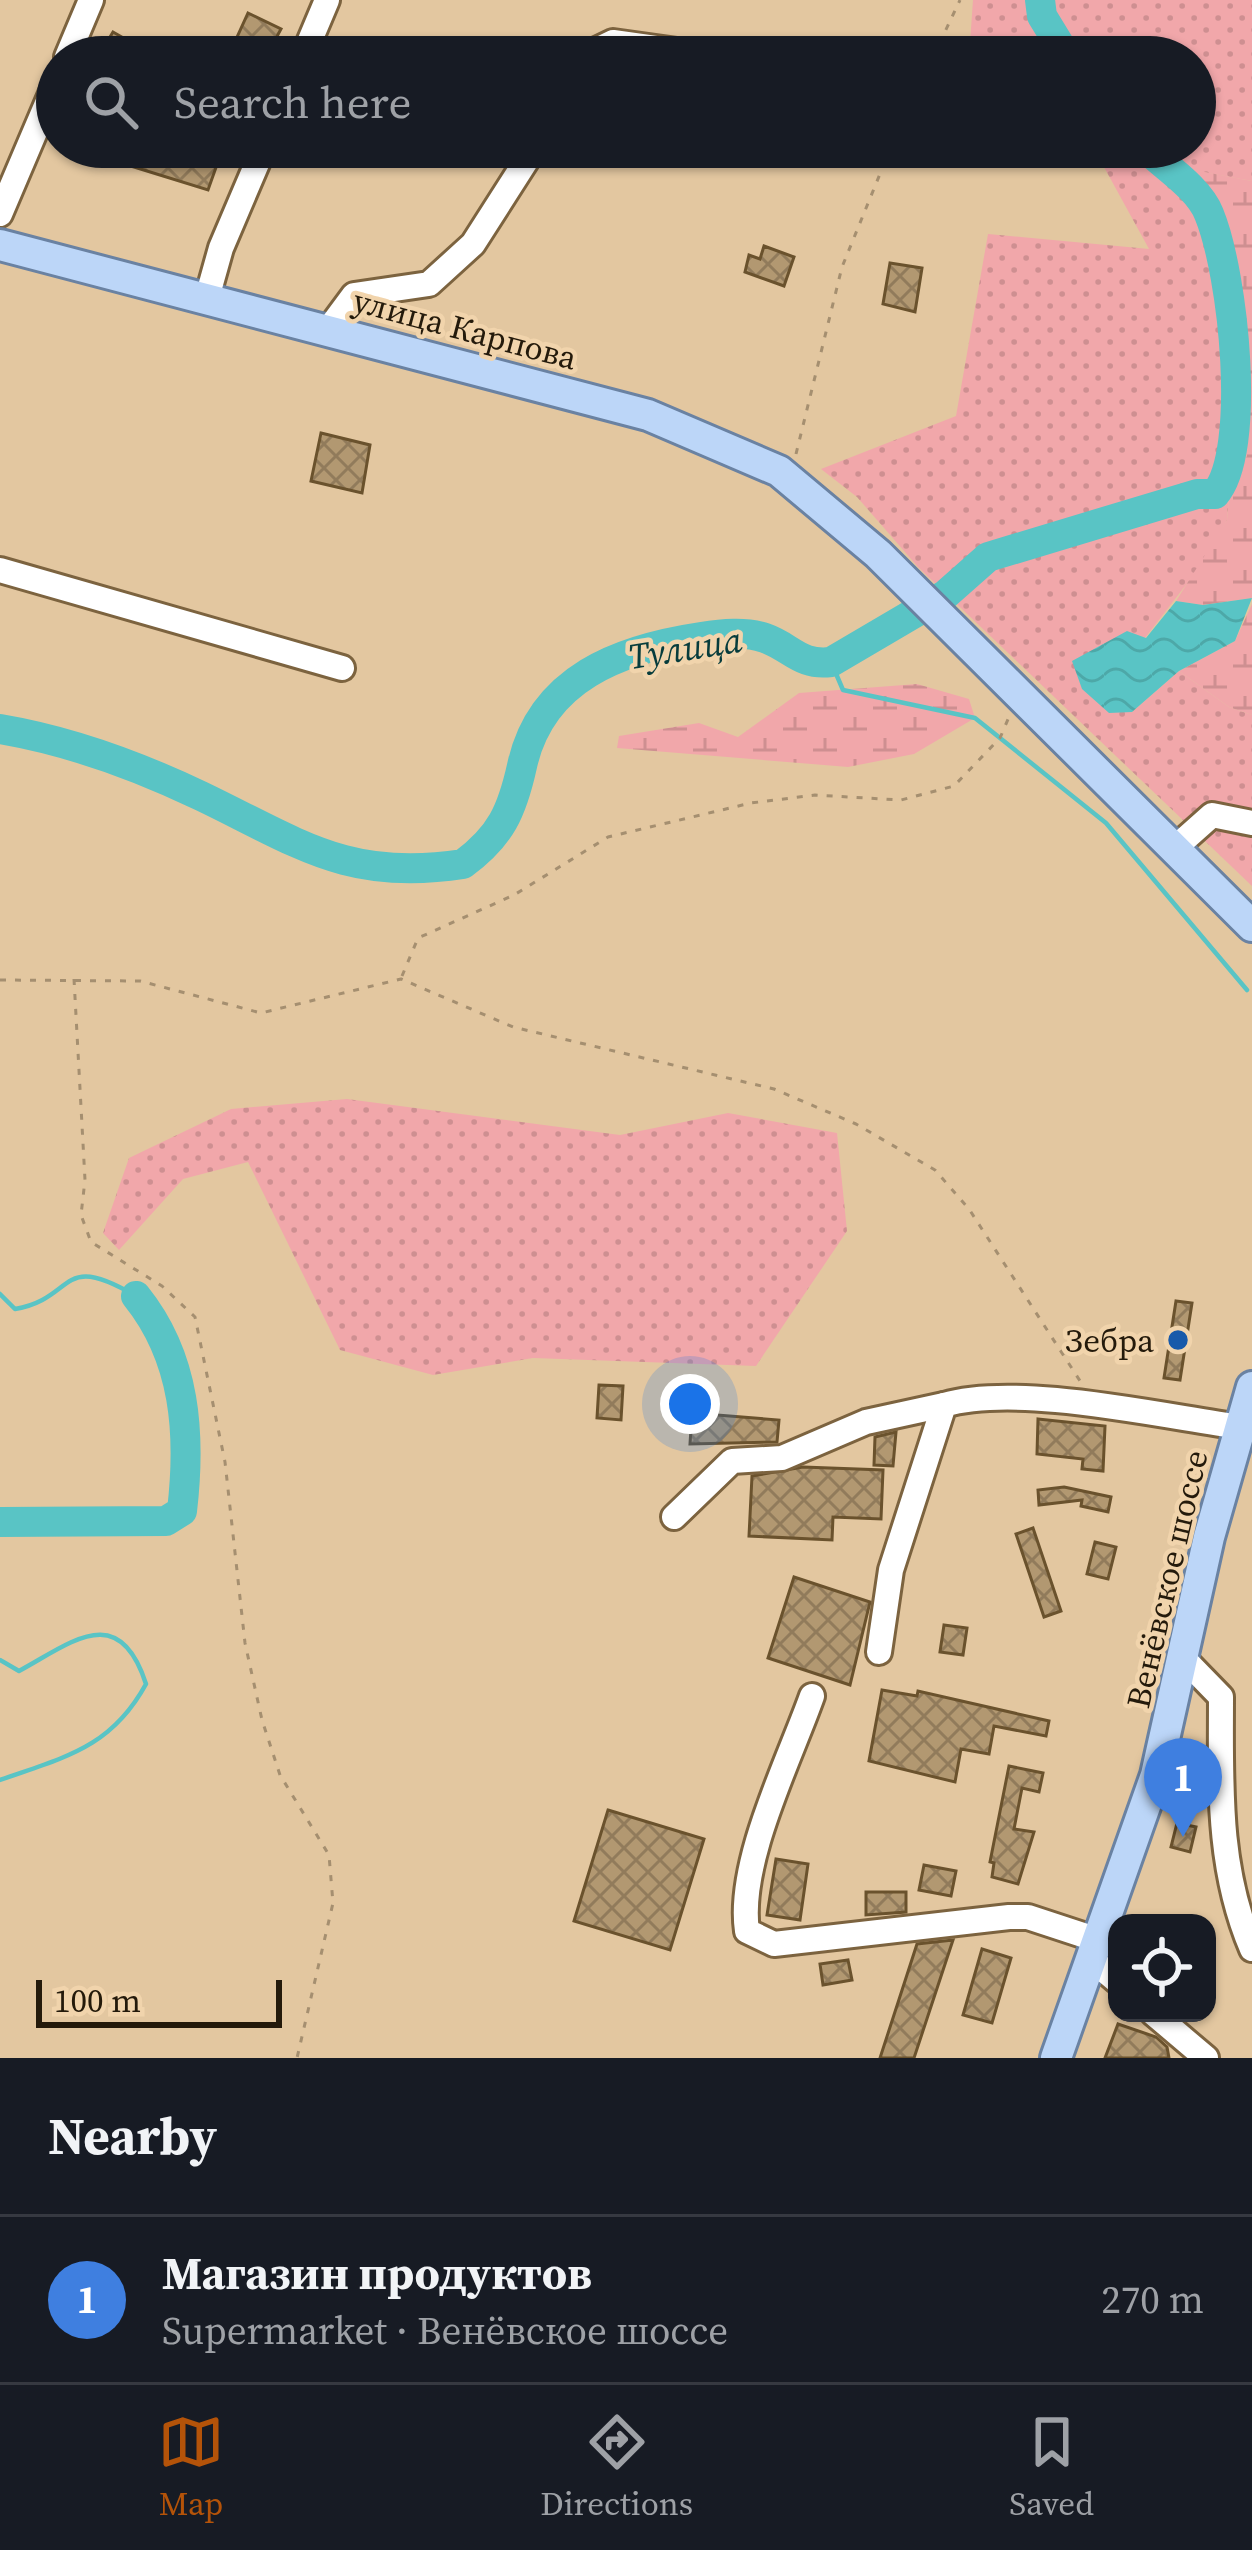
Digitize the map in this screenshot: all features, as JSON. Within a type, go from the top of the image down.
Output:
[{"type":"main road","name":"улица Карпова","points":[[0,245],[648,415],[779,471],[878,554],[1248,918]]},
{"type":"main road","name":"Венёвское шоссе","points":[[1057,2058],[1156,1775],[1209,1537],[1252,1388]]},
{"type":"street","points":[[76,36],[91,0]]},
{"type":"street","points":[[312,36],[327,0]]},
{"type":"street","points":[[0,214],[36,129]]},
{"type":"street","points":[[207,298],[221,248],[255,168]]},
{"type":"street","points":[[328,330],[354,295],[429,284],[473,244],[522,168]]},
{"type":"street","points":[[0,570],[342,668]]},
{"type":"street","points":[[1176,847],[1212,815],[1252,824]]},
{"type":"street","points":[[674,1517],[732,1461],[793,1456],[866,1422],[976,1398],[1096,1407],[1240,1427]]},
{"type":"street","points":[[879,1652],[891,1570],[944,1405]]},
{"type":"street","points":[[1185,1660],[1221,1696],[1221,1838],[1238,1916],[1252,1949]]},
{"type":"street","points":[[812,1696],[758,1849],[744,1912],[747,1930],[773,1944],[1028,1917],[1095,1949],[1108,1968]]},
{"type":"street","points":[[1164,2022],[1206,2058]]},
{"type":"path","points":[[943,36],[960,0]]},
{"type":"path","points":[[779,471],[794,459],[842,267],[882,168]]},
{"type":"path","points":[[401,979],[418,938],[514,895],[608,837],[751,803],[815,796],[902,800],[954,786],[1000,738],[1018,693]]},
{"type":"path","points":[[74,977],[85,1180],[80,1215],[91,1242],[162,1286],[195,1317],[222,1442],[245,1643],[262,1720],[280,1774],[329,1855],[333,1904],[297,2058]]},
{"type":"path","points":[[0,980],[140,981],[261,1013],[401,979],[513,1027],[774,1089],[856,1124],[934,1170],[969,1209],[1096,1407]]},
{"type":"green space","points":[[973,0],[1252,0],[1252,181],[1180,168],[1216,168],[1216,36],[970,36]]},
{"type":"green space","points":[[1105,168],[1167,168],[1209,212],[1241,297],[1249,439],[1247,456],[1230,486],[1227,520],[1206,559],[1145,638],[1127,632],[1132,712],[1179,671],[1229,707],[1252,715],[1252,886],[918,567],[857,497],[821,469],[956,416],[988,234],[1149,249]]},
{"type":"green space","points":[[1167,168],[1252,181],[1252,598],[1203,605],[1176,601],[1227,520],[1230,486],[1247,456],[1249,372],[1241,297],[1221,240],[1196,194]]},
{"type":"green space","points":[[1252,604],[1252,715],[1229,707],[1179,671],[1235,641]]},
{"type":"green space","points":[[917,684],[969,699],[975,718],[914,754],[848,767],[617,748],[619,736],[699,723],[738,737],[799,693]]},
{"type":"green space","points":[[347,1099],[620,1135],[728,1113],[837,1133],[847,1231],[756,1366],[533,1358],[433,1375],[340,1350],[248,1162],[183,1179],[119,1250],[103,1233],[129,1158],[231,1109]]},
{"type":"water","points":[[1252,598],[1235,641],[1179,671],[1132,712],[1109,713],[1082,689],[1072,661],[1127,631],[1146,638],[1176,601],[1203,605]]},
{"type":"building","points":[[248,13],[281,29],[277,36],[238,36]]},
{"type":"building","points":[[137,168],[216,168],[208,190]]},
{"type":"building","points":[[764,246],[794,257],[784,286],[745,272],[749,255],[760,259]]},
{"type":"building","points":[[890,263],[922,268],[915,312],[883,304]]},
{"type":"building","points":[[321,433],[370,445],[362,493],[311,481]]},
{"type":"building","name":"Зебра","points":[[1176,1301],[1192,1303],[1180,1380],[1164,1378]]},
{"type":"building","points":[[599,1385],[623,1386],[621,1420],[597,1418]]},
{"type":"building","points":[[692,1413],[779,1420],[777,1442],[690,1444]]},
{"type":"building","points":[[1038,1419],[1105,1426],[1103,1471],[1082,1469],[1083,1459],[1037,1454]]},
{"type":"building","points":[[896,1432],[893,1466],[874,1465],[875,1437]]},
{"type":"building","points":[[803,1467],[883,1470],[881,1519],[833,1517],[832,1540],[749,1536],[752,1476]]},
{"type":"building","points":[[1064,1487],[1111,1497],[1108,1512],[1081,1506],[1082,1500],[1039,1505],[1038,1490]]},
{"type":"building","points":[[1033,1528],[1061,1611],[1044,1617],[1016,1534]]},
{"type":"building","points":[[1095,1542],[1116,1547],[1108,1579],[1087,1574]]},
{"type":"building","points":[[794,1577],[870,1602],[850,1685],[768,1658]]},
{"type":"building","points":[[944,1625],[967,1628],[963,1655],[940,1652]]},
{"type":"building","points":[[882,1690],[917,1696],[918,1691],[1049,1721],[1046,1736],[994,1726],[989,1754],[961,1749],[955,1782],[869,1761]]},
{"type":"building","points":[[1009,1766],[1043,1773],[1039,1792],[1022,1788],[1014,1829],[1034,1832],[1018,1884],[992,1877],[994,1863],[990,1862]]},
{"type":"building","points":[[608,1810],[704,1839],[670,1950],[574,1921]]},
{"type":"building","points":[[1177,1823],[1196,1827],[1190,1852],[1171,1847]]},
{"type":"building","points":[[776,1859],[808,1864],[800,1920],[767,1915]]},
{"type":"building","points":[[924,1865],[956,1871],[951,1896],[919,1890]]},
{"type":"building","points":[[866,1892],[906,1892],[906,1912],[866,1915]]},
{"type":"building","points":[[953,1940],[914,2058],[880,2058],[917,1944]]},
{"type":"building","points":[[982,1949],[1011,1958],[992,2023],[963,2015]]},
{"type":"building","points":[[848,1960],[852,1980],[823,1985],[820,1964]]},
{"type":"building","points":[[1118,2024],[1156,2037],[1167,2047],[1169,2058],[1105,2058]]},
{"type":"waterway","name":"Тулица","points":[[1040,0],[1042,16],[1054,36]]},
{"type":"waterway","name":"Тулица","points":[[0,729],[128,764],[297,843],[355,863],[387,868],[463,864],[503,821],[532,736],[547,710],[588,673],[614,660],[671,642],[741,634],[765,638],[803,659],[831,662],[945,595],[988,557],[1197,494],[1215,494],[1233,441],[1232,318],[1209,214],[1189,186],[1168,168]]},
{"type":"waterway","points":[[831,662],[843,690],[975,718],[1106,823],[1247,990]]},
{"type":"waterway","points":[[0,1294],[15,1309],[49,1296],[70,1281],[93,1277],[136,1296]]},
{"type":"waterway","points":[[0,1522],[166,1521],[182,1511],[186,1454],[181,1398],[166,1345],[136,1296]]},
{"type":"waterway","points":[[0,1660],[19,1671],[75,1641],[108,1636],[135,1658],[146,1684],[118,1723],[102,1736],[66,1756],[0,1780]]},
{"type":"place","name":"Зебра","points":[[1178,1340]]},
{"type":"place","name":"Магазин продуктов","points":[[1183,1837]]}]
